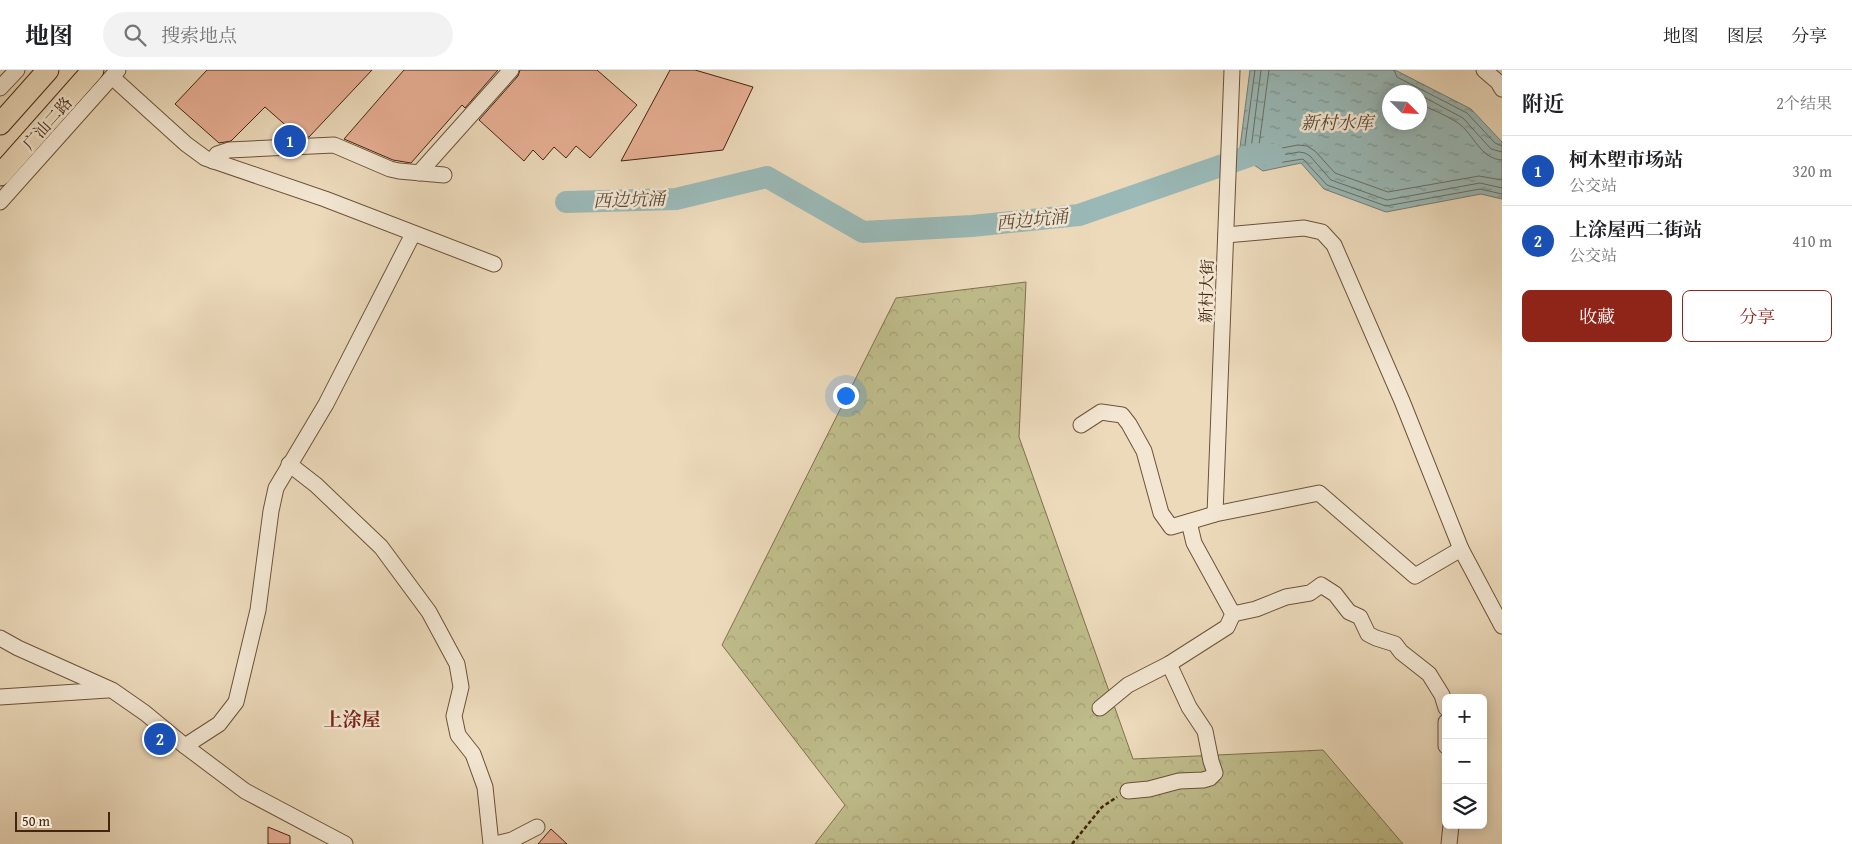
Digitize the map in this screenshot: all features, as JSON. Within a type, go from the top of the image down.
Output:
[{"type":"highway","points":[[0,124],[48,70]]},
{"type":"highway","name":"广汕二路","points":[[7,168],[108,72]]},
{"type":"street","points":[[0,88],[17,70]]},
{"type":"street","points":[[419,173],[512,70]]},
{"type":"street","name":"新村大街","points":[[1215,514],[1232,70]]},
{"type":"street","points":[[1484,70],[1501,84]]},
{"type":"street","points":[[0,202],[108,72],[195,151],[213,161],[325,199],[494,264]]},
{"type":"street","points":[[213,161],[217,154],[229,150],[334,144],[390,168],[419,173],[444,174]]},
{"type":"street","points":[[1226,235],[1304,228],[1322,232],[1334,245],[1402,401],[1461,549],[1502,626]]},
{"type":"street","points":[[185,746],[219,724],[236,702],[258,610],[271,511],[276,488],[326,404],[413,234]]},
{"type":"street","points":[[1081,425],[1101,412],[1122,415],[1144,451],[1161,513],[1171,527],[1215,514],[1319,493],[1415,576],[1461,549]]},
{"type":"street","points":[[290,464],[316,485],[381,548],[429,612],[457,664],[461,687],[454,716],[458,735],[473,754],[485,787],[491,844]]},
{"type":"street","points":[[1189,522],[1194,543],[1233,614]]},
{"type":"street","points":[[1233,614],[1256,609],[1286,597],[1310,593],[1321,586],[1335,594],[1349,612],[1360,617],[1368,634],[1395,644],[1401,652],[1429,674],[1442,695]]},
{"type":"street","points":[[1100,708],[1128,685],[1169,664],[1227,627],[1233,614]]},
{"type":"street","points":[[0,638],[112,690],[145,713],[245,791],[345,844]]},
{"type":"street","points":[[1128,791],[1149,789],[1179,780],[1202,780],[1210,778],[1214,773],[1205,731],[1189,707],[1169,664]]},
{"type":"street","points":[[0,697],[112,690]]},
{"type":"street","points":[[495,844],[513,842],[537,827]]},
{"type":"street","points":[[1449,844],[1451,829]]},
{"type":"path","points":[[1072,844],[1102,807],[1128,791]]},
{"type":"green space","points":[[1026,282],[1019,437],[1133,759],[1323,750],[1403,844],[815,844],[845,805],[722,645],[896,298]]},
{"type":"water","name":"新村水库","points":[[1250,70],[1397,71],[1424,85],[1382,85],[1382,130],[1427,130],[1427,86],[1471,109],[1502,142],[1502,199],[1481,194],[1386,212],[1324,189],[1301,163],[1263,171],[1239,155]]},
{"type":"building","points":[[207,70],[372,70],[309,137],[299,137],[265,107],[231,141],[219,143],[175,104]]},
{"type":"building","points":[[404,70],[498,70],[465,108],[462,105],[411,163],[393,160],[344,139]]},
{"type":"building","points":[[520,70],[597,70],[637,105],[590,158],[576,146],[566,158],[554,147],[543,160],[533,150],[524,161],[479,120],[518,76]]},
{"type":"building","points":[[670,70],[695,70],[753,87],[723,150],[621,161]]},
{"type":"building","points":[[268,827],[290,836],[290,844],[268,844]]},
{"type":"building","points":[[551,829],[567,844],[538,844]]},
{"type":"waterway","name":"西边坑涌","points":[[566,202],[676,199],[767,177],[863,232],[972,226],[1079,215],[1255,154],[1274,155]]},
{"type":"place","name":"柯木塱市场站","points":[[290,141]]},
{"type":"place","name":"上涂屋西二街站","points":[[160,739]]},
{"type":"district","name":"上涂屋","points":[[352,719]]}]
